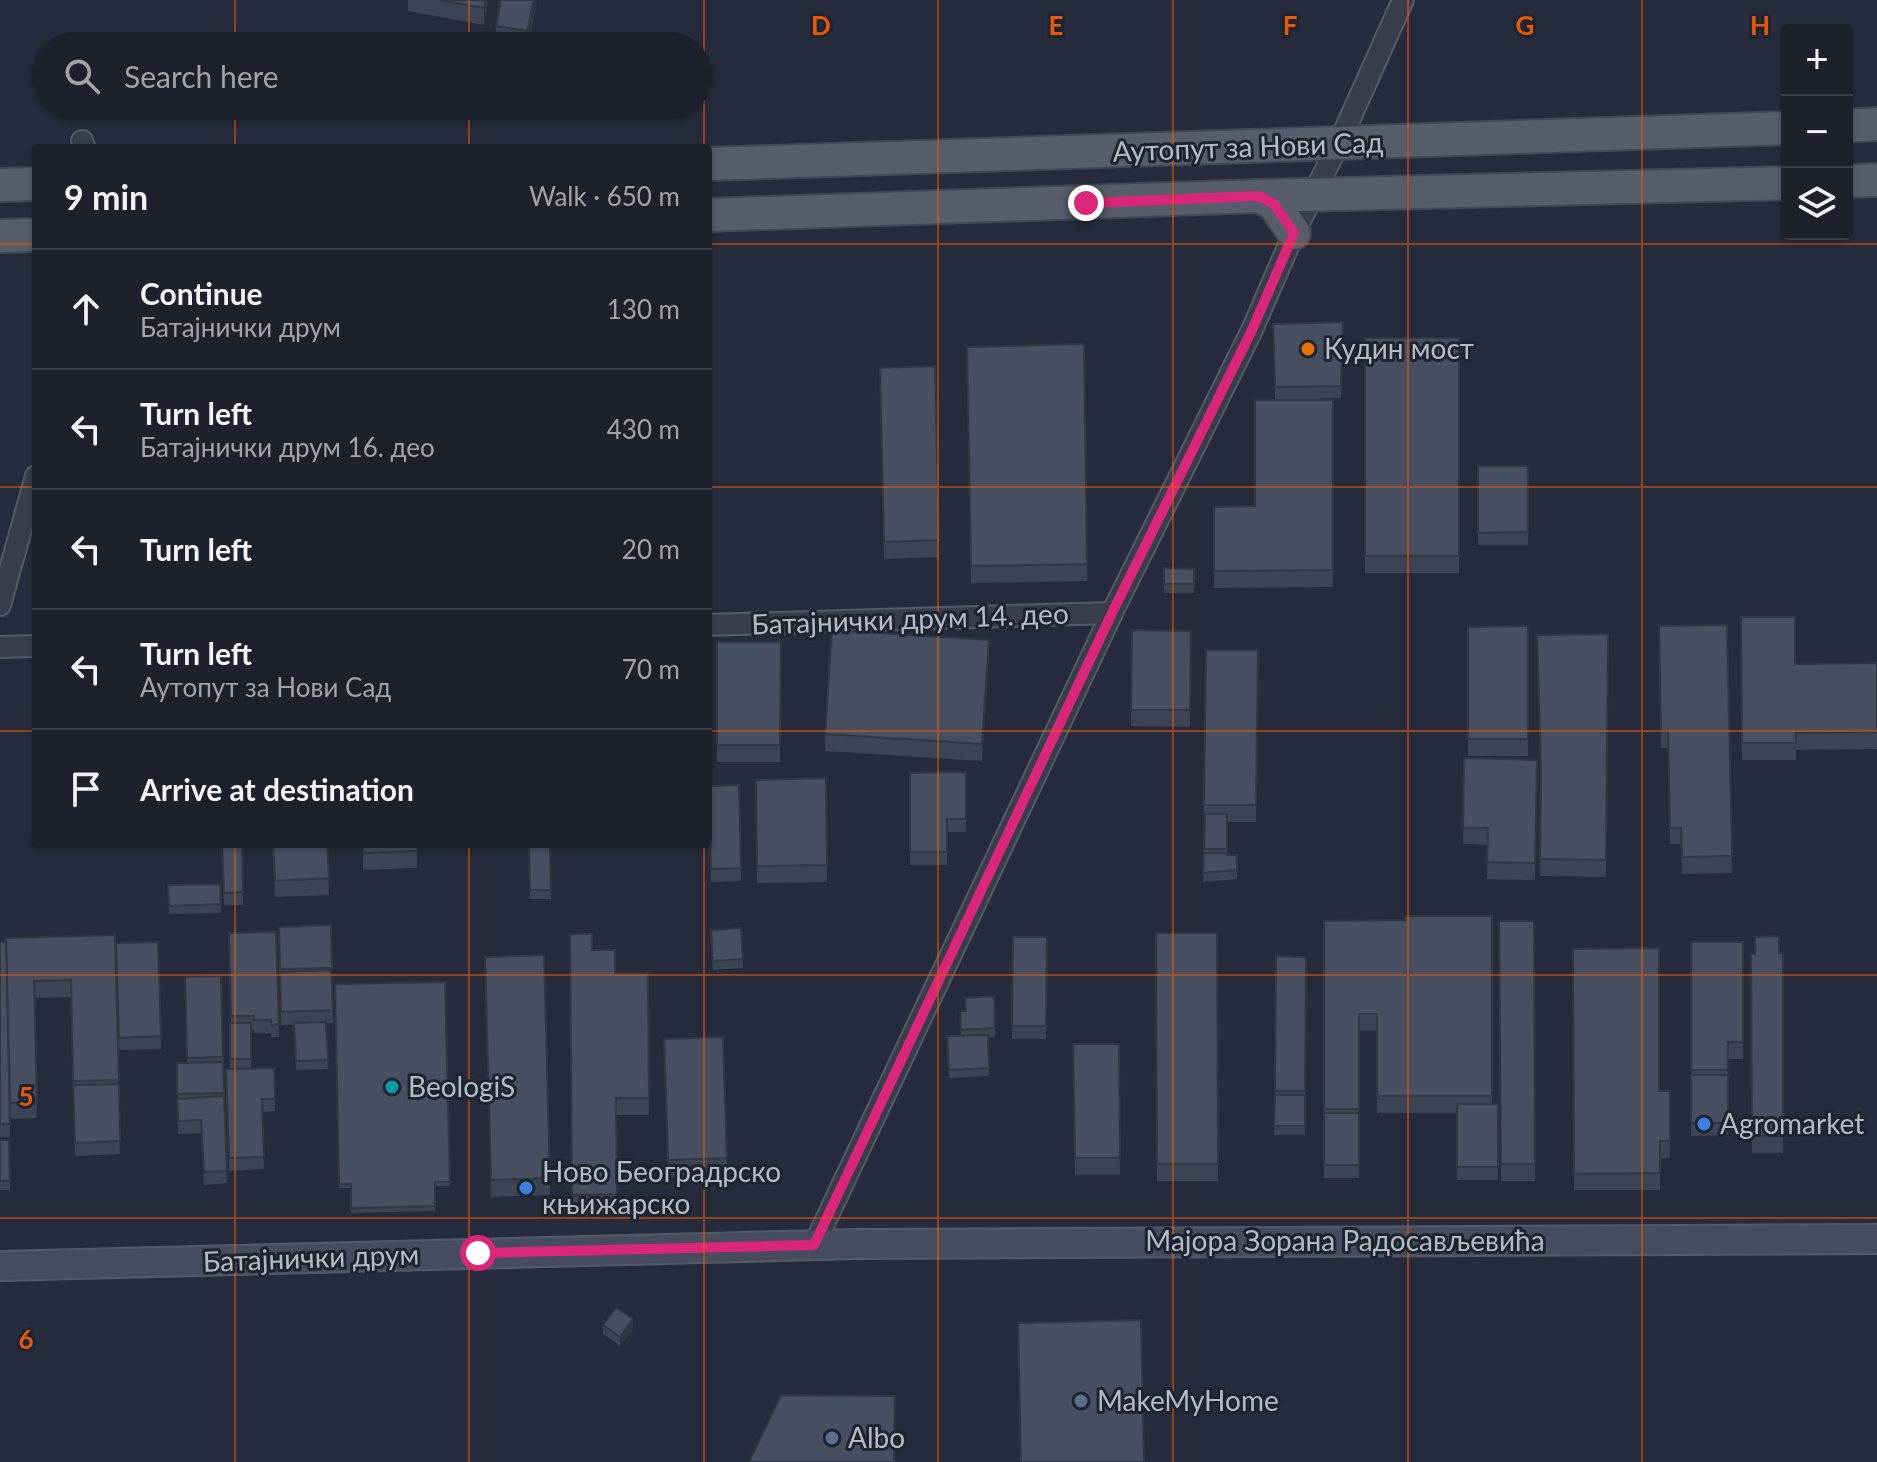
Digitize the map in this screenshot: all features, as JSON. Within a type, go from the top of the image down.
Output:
[{"type":"main road","points":[[1853,126],[1877,124]]},
{"type":"main road","name":"Аутопут за Нови Сад","points":[[712,164],[1781,128]]},
{"type":"main road","points":[[1853,181],[1877,180]]},
{"type":"main road","name":"Аутопут за Нови Сад","points":[[712,215],[1259,196],[1781,183]]},
{"type":"main road","points":[[0,185],[32,184]]},
{"type":"main road","points":[[1259,196],[1274,204],[1294,233]]},
{"type":"main road","points":[[0,236],[32,235]]},
{"type":"main road","name":"Мајора Зорана Радосављевића","points":[[814,1245],[1877,1239]]},
{"type":"main road","name":"Батајнички друм","points":[[0,1266],[814,1245]]},
{"type":"street","points":[[814,1245],[1112,613],[1252,330],[1403,0]]},
{"type":"street","points":[[0,605],[32,490]]},
{"type":"street","name":"Батајнички друм 14. део","points":[[712,625],[1112,613]]},
{"type":"street","points":[[0,647],[32,646]]},
{"type":"building","points":[[440,0],[485,0],[484,8]]},
{"type":"building","points":[[501,0],[534,0],[527,31],[496,26]]},
{"type":"building","points":[[1343,322],[1341,386],[1275,387],[1273,324]]},
{"type":"building","points":[[1365,338],[1459,338],[1459,556],[1365,556]]},
{"type":"building","points":[[1084,344],[1087,564],[971,566],[967,347]]},
{"type":"building","points":[[935,366],[939,540],[884,542],[880,368]]},
{"type":"building","points":[[1255,400],[1333,400],[1333,570],[1214,571],[1214,507],[1255,506]]},
{"type":"building","points":[[1478,466],[1528,466],[1528,532],[1478,533]]},
{"type":"building","points":[[1164,568],[1194,569],[1194,584],[1164,584]]},
{"type":"building","points":[[1741,617],[1795,617],[1795,664],[1877,663],[1877,732],[1796,733],[1796,743],[1742,743]]},
{"type":"building","points":[[1727,625],[1732,856],[1682,857],[1681,828],[1670,828],[1668,731],[1661,731],[1659,626]]},
{"type":"building","points":[[1528,626],[1528,739],[1468,739],[1468,627]]},
{"type":"building","points":[[832,630],[989,640],[982,744],[825,734]]},
{"type":"building","points":[[1132,630],[1191,631],[1190,710],[1131,710]]},
{"type":"building","points":[[1608,634],[1606,860],[1540,859],[1537,635]]},
{"type":"building","points":[[717,642],[781,642],[780,745],[717,745]]},
{"type":"building","points":[[1206,650],[1258,650],[1256,805],[1204,805]]},
{"type":"building","points":[[1464,758],[1537,760],[1535,863],[1487,862],[1488,828],[1463,828]]},
{"type":"building","points":[[966,772],[966,819],[947,819],[947,852],[910,852],[910,773]]},
{"type":"building","points":[[826,778],[827,865],[757,866],[756,780]]},
{"type":"building","points":[[739,785],[741,868],[711,869],[712,786]]},
{"type":"building","points":[[1205,814],[1227,814],[1227,849],[1204,849]]},
{"type":"building","points":[[222,848],[242,848],[243,892],[224,893]]},
{"type":"building","points":[[273,848],[327,848],[329,878],[275,881]]},
{"type":"building","points":[[363,848],[417,848],[417,851],[363,853]]},
{"type":"building","points":[[529,848],[550,848],[551,890],[530,890]]},
{"type":"building","points":[[1204,853],[1237,855],[1237,870],[1203,873]]},
{"type":"building","points":[[220,884],[221,904],[169,906],[168,885]]},
{"type":"building","points":[[1405,916],[1492,916],[1492,1096],[1377,1096],[1377,1014],[1359,1014],[1359,1109],[1324,1109],[1324,921],[1405,920]]},
{"type":"building","points":[[1499,921],[1534,921],[1535,1164],[1501,1164]]},
{"type":"building","points":[[331,925],[332,968],[280,969],[279,927]]},
{"type":"building","points":[[741,928],[743,959],[713,961],[711,930]]},
{"type":"building","points":[[276,932],[279,1024],[271,1025],[271,1020],[254,1020],[254,1016],[231,1016],[229,933]]},
{"type":"building","points":[[1156,933],[1217,933],[1218,1164],[1157,1164]]},
{"type":"building","points":[[570,934],[592,934],[592,950],[615,950],[615,973],[648,973],[649,1098],[616,1098],[617,1194],[572,1195]]},
{"type":"building","points":[[115,935],[119,1080],[73,1081],[71,980],[34,981],[37,1102],[10,1103],[6,938]]},
{"type":"building","points":[[1779,936],[1779,953],[1783,953],[1783,1136],[1752,1136],[1751,954],[1755,954],[1755,937]]},
{"type":"building","points":[[1013,937],[1047,937],[1046,1026],[1012,1026]]},
{"type":"building","points":[[0,942],[6,942],[10,1124],[0,1124]]},
{"type":"building","points":[[158,942],[161,1036],[119,1038],[116,943]]},
{"type":"building","points":[[1691,942],[1743,942],[1743,1042],[1728,1042],[1728,1070],[1691,1070]]},
{"type":"building","points":[[1659,948],[1659,1091],[1670,1091],[1670,1141],[1660,1141],[1660,1173],[1574,1174],[1573,949]]},
{"type":"building","points":[[544,955],[550,1178],[491,1180],[485,957]]},
{"type":"building","points":[[1276,956],[1306,957],[1305,1091],[1275,1091]]},
{"type":"building","points":[[331,970],[333,1010],[281,1012],[280,972]]},
{"type":"building","points":[[221,976],[223,1057],[187,1058],[185,977]]},
{"type":"building","name":"BeologiS","points":[[445,982],[450,1182],[435,1182],[435,1206],[351,1208],[351,1184],[339,1184],[335,984]]},
{"type":"building","points":[[994,996],[995,1028],[961,1030],[960,1011],[966,1011],[965,998]]},
{"type":"building","points":[[326,1022],[328,1060],[296,1061],[294,1023]]},
{"type":"building","points":[[230,1023],[251,1023],[251,1059],[230,1059]]},
{"type":"building","points":[[988,1035],[989,1068],[949,1070],[947,1036]]},
{"type":"building","points":[[723,1037],[727,1158],[668,1160],[664,1039]]},
{"type":"building","points":[[1073,1044],[1119,1044],[1120,1158],[1075,1158]]},
{"type":"building","points":[[223,1062],[224,1093],[177,1094],[177,1063]]},
{"type":"building","points":[[274,1068],[275,1099],[262,1099],[264,1157],[229,1158],[226,1069]]},
{"type":"building","points":[[1691,1075],[1728,1075],[1728,1123],[1691,1123]]},
{"type":"building","points":[[119,1084],[120,1141],[75,1143],[73,1085]]},
{"type":"building","points":[[1275,1095],[1305,1095],[1305,1126],[1274,1126]]},
{"type":"building","points":[[224,1096],[227,1171],[204,1172],[201,1120],[178,1121],[177,1099]]},
{"type":"building","points":[[1457,1104],[1498,1104],[1498,1167],[1457,1167]]},
{"type":"building","points":[[1324,1113],[1359,1113],[1359,1165],[1324,1165]]},
{"type":"building","points":[[0,1140],[9,1140],[10,1181],[0,1181]]},
{"type":"building","points":[[616,1308],[633,1319],[620,1337],[603,1325]]},
{"type":"building","name":"MakeMyHome","points":[[1141,1320],[1144,1462],[1021,1462],[1018,1323]]},
{"type":"building","name":"Albo","points":[[781,1395],[895,1396],[894,1462],[749,1462]]},
{"type":"place","name":"Кудин мост","points":[[1308,349]]},
{"type":"place","name":"BeologiS","points":[[392,1087]]},
{"type":"place","name":"Agromarket","points":[[1704,1124]]},
{"type":"place","name":"Ново Београдрско књижарско","points":[[526,1188]]},
{"type":"place","name":"MakeMyHome","points":[[1081,1401]]},
{"type":"place","name":"Albo","points":[[832,1438]]},
{"type":"route","points":[[478,1253],[814,1245],[1112,613],[1252,330],[1294,233],[1274,204],[1259,196],[1086,203]]}]
